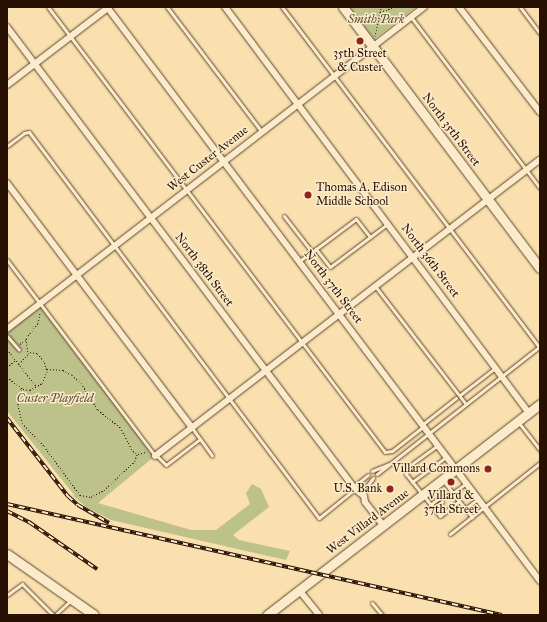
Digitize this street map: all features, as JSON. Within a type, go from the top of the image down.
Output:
[{"type":"street","points":[[7,85],[108,7]]},
{"type":"street","name":"North 37th Street","points":[[108,7],[467,482],[540,581]]},
{"type":"street","name":"North 36th Street","points":[[226,7],[529,413]]},
{"type":"street","name":"North 35th Street","points":[[342,7],[489,198],[540,268]]},
{"type":"street","name":"West Custer Avenue","points":[[7,329],[298,102],[424,7]]},
{"type":"street","points":[[459,7],[540,112]]},
{"type":"street","name":"North 38th Street","points":[[7,27],[354,488],[364,496],[365,502],[383,525]]},
{"type":"street","points":[[155,455],[540,159]]},
{"type":"street","points":[[7,183],[192,428]]},
{"type":"street","name":"West Villard Avenue","points":[[267,615],[540,404]]},
{"type":"street","points":[[7,554],[94,615]]},
{"type":"street","points":[[300,590],[319,615]]},
{"type":"lane","points":[[48,7],[385,452],[392,451],[458,396],[495,368]]},
{"type":"lane","points":[[167,7],[261,131]]},
{"type":"lane","points":[[282,7],[449,229],[540,346],[377,474]]},
{"type":"lane","points":[[520,7],[540,34]]},
{"type":"lane","points":[[410,17],[540,188]]},
{"type":"lane","points":[[7,146],[24,133],[29,132],[319,518],[368,475]]},
{"type":"lane","points":[[284,216],[330,267],[388,223]]},
{"type":"lane","points":[[300,261],[356,219],[370,237]]},
{"type":"lane","points":[[7,260],[155,455],[166,465],[200,439]]},
{"type":"lane","points":[[375,286],[458,396],[466,404]]},
{"type":"lane","points":[[7,336],[18,350]]},
{"type":"lane","points":[[518,422],[540,450]]},
{"type":"lane","points":[[192,428],[212,456]]},
{"type":"lane","points":[[438,445],[407,469],[406,474],[440,516],[459,501]]},
{"type":"lane","points":[[412,482],[447,456]]},
{"type":"lane","points":[[372,471],[390,463]]},
{"type":"lane","points":[[450,534],[540,463]]},
{"type":"lane","points":[[364,496],[364,490],[373,478]]},
{"type":"lane","points":[[443,480],[472,517]]},
{"type":"lane","points":[[449,496],[467,482]]},
{"type":"lane","points":[[446,493],[450,489]]},
{"type":"lane","points":[[430,505],[439,498]]},
{"type":"lane","points":[[465,509],[479,498]]},
{"type":"lane","points":[[433,508],[442,502]]},
{"type":"lane","points":[[7,595],[22,584],[54,615],[72,599]]},
{"type":"lane","points":[[372,603],[382,615]]},
{"type":"path","points":[[375,36],[381,7]]},
{"type":"path","points":[[380,12],[394,7]]},
{"type":"path","points":[[22,343],[26,340],[40,320],[40,313]]},
{"type":"path","points":[[19,364],[28,352],[26,340]]},
{"type":"path","points":[[7,349],[37,387]]},
{"type":"path","points":[[7,377],[21,389],[37,387],[45,378],[47,369],[42,356],[28,352]]},
{"type":"path","points":[[7,368],[16,360]]},
{"type":"path","points":[[47,369],[63,370],[81,383],[93,405],[120,428],[129,447],[137,454]]},
{"type":"path","points":[[21,389],[18,405],[22,423],[44,446],[80,495],[91,497],[104,490],[135,461],[137,454]]},
{"type":"path","points":[[137,454],[150,450]]},
{"type":"green space","name":"Smith Park","points":[[350,7],[416,7],[374,39]]},
{"type":"green space","name":"Custer Playfield","points":[[40,303],[155,456],[98,503],[191,530],[216,530],[250,504],[246,493],[252,484],[261,489],[269,507],[233,535],[239,540],[290,551],[286,560],[111,520],[86,507],[72,495],[75,496],[7,411],[7,329]]},
{"type":"railway","points":[[7,418],[68,496],[78,505],[109,523]]},
{"type":"railway","points":[[7,504],[502,615]]},
{"type":"railway","points":[[7,511],[29,522],[97,569]]},
{"type":"place","name":"35th Street & Custer","points":[[360,41]]},
{"type":"place","name":"Thomas A. Edison Middle School","points":[[308,195]]},
{"type":"place","name":"Villard Commons","points":[[488,469]]},
{"type":"place","name":"Villard & 37th Street","points":[[451,482]]},
{"type":"place","name":"U.S. Bank","points":[[390,489]]}]
